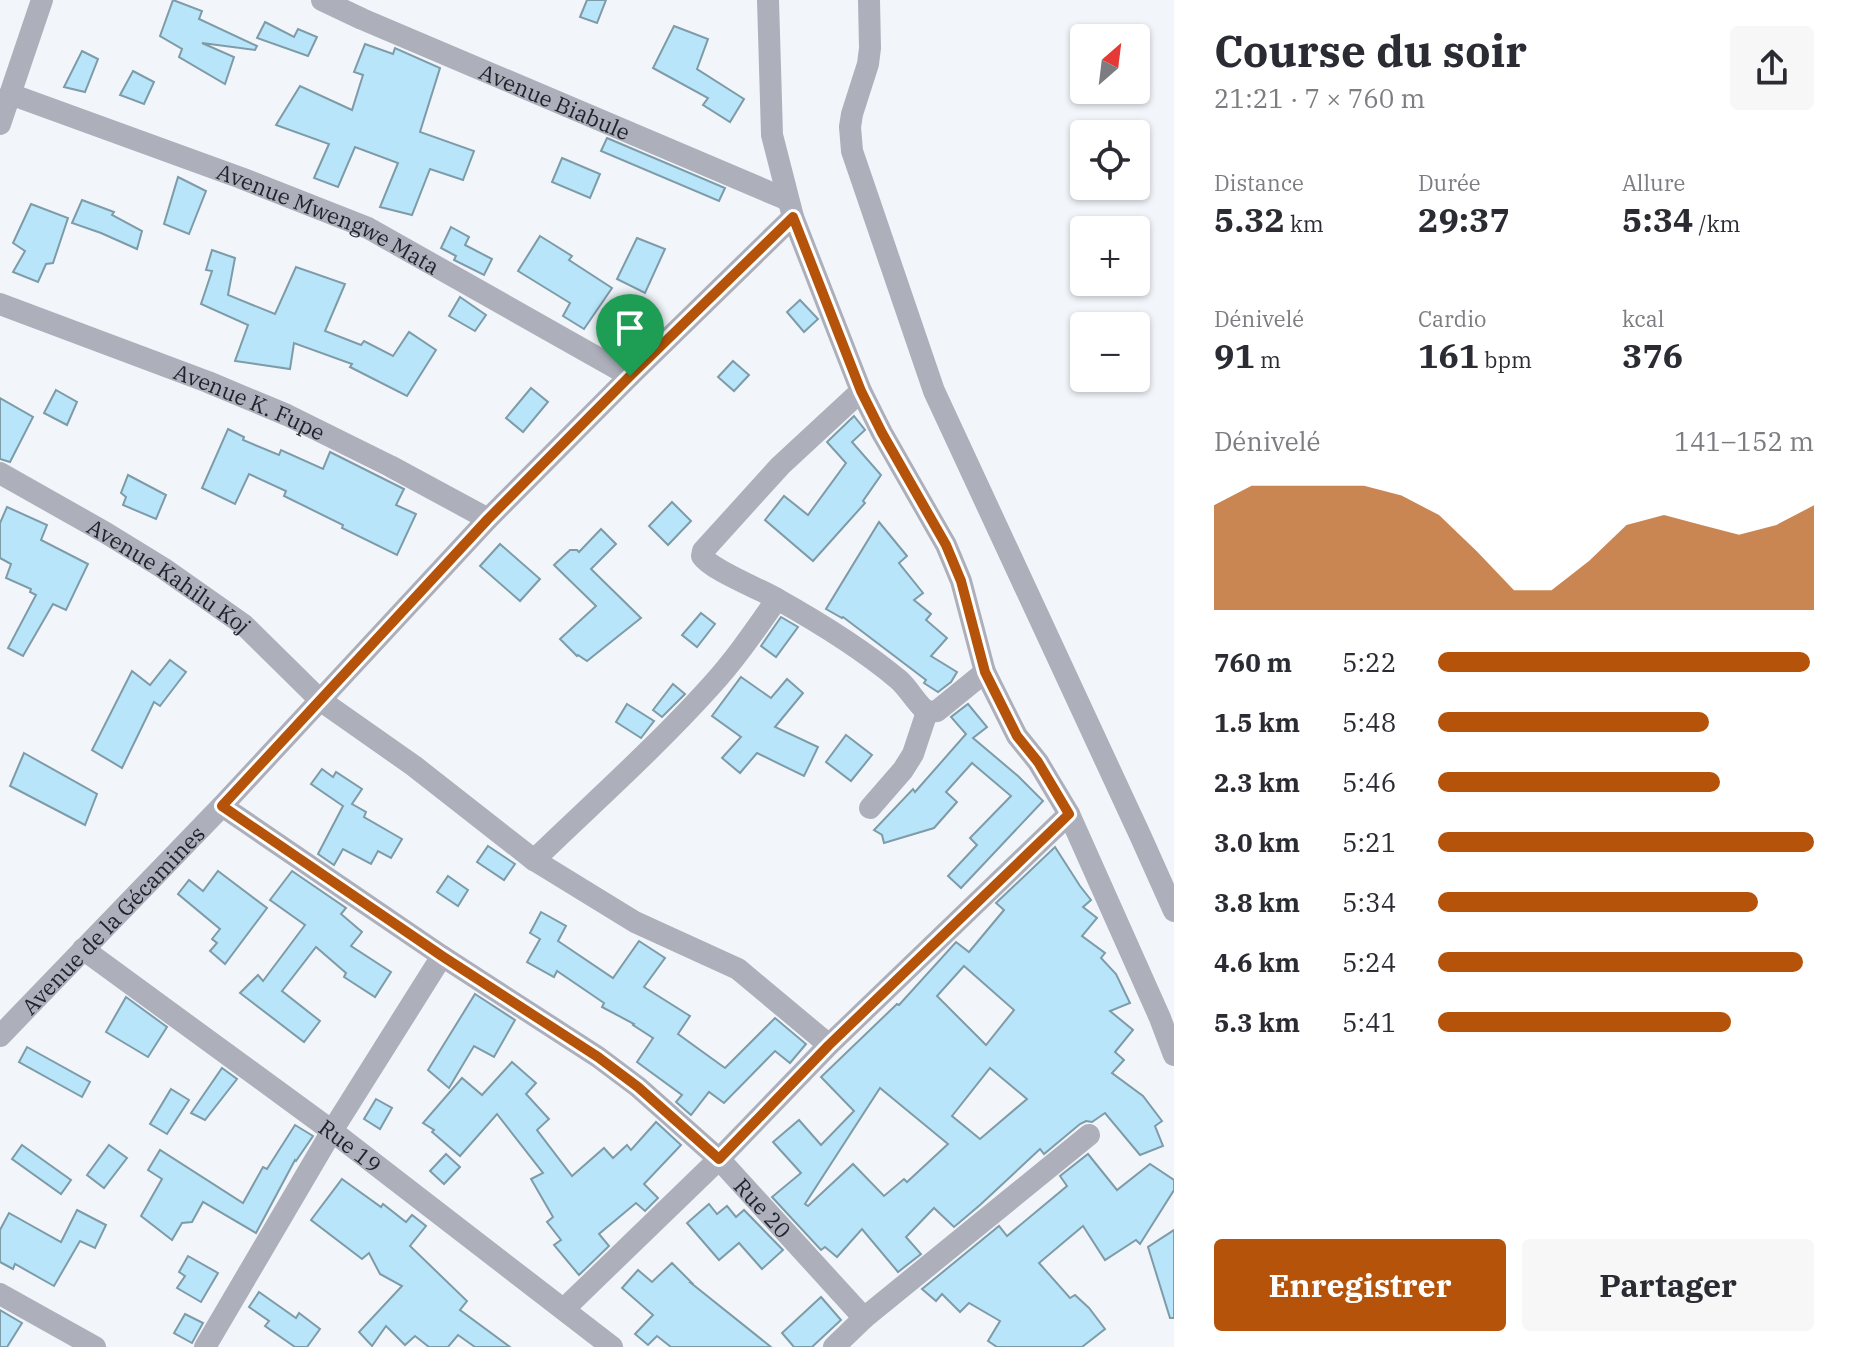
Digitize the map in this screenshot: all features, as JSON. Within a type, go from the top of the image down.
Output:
[{"type":"street","points":[[0,124],[42,0]]},
{"type":"street","name":"Avenue Biabule","points":[[322,0],[791,208]]},
{"type":"street","points":[[768,0],[772,135],[791,208],[861,391],[946,545],[961,581],[985,672],[1017,736],[1038,762],[1069,814],[1174,1055]]},
{"type":"street","points":[[869,0],[870,48],[850,127],[857,166],[934,391],[1174,911]]},
{"type":"street","name":"Avenue Mwengwe Mata","points":[[10,94],[368,228],[630,376]]},
{"type":"street","name":"Avenue de la Gécamines","points":[[0,1036],[222,806],[488,519],[791,208]]},
{"type":"street","name":"Avenue K. Fupe","points":[[0,304],[287,415],[488,519]]},
{"type":"street","points":[[861,391],[780,466],[703,551],[702,556],[712,566],[831,629],[905,685],[917,704],[927,712],[937,711],[985,672]]},
{"type":"street","name":"Avenue Kahilu Koj","points":[[0,473],[106,533],[244,625],[320,700],[414,766],[534,860],[635,922],[738,969],[829,1045]]},
{"type":"street","points":[[534,860],[712,686],[777,599]]},
{"type":"street","points":[[870,808],[913,754],[927,712]]},
{"type":"street","name":"Rue 20","points":[[222,806],[638,1087],[719,1159],[864,1318]]},
{"type":"street","points":[[564,1309],[719,1159],[829,1045],[1069,814]]},
{"type":"street","name":"Rue 19","points":[[83,949],[332,1131],[612,1347]]},
{"type":"street","points":[[205,1347],[332,1131],[442,956]]},
{"type":"street","points":[[834,1347],[864,1318],[1089,1135]]},
{"type":"street","points":[[0,1294],[95,1347]]},
{"type":"building","points":[[173,0],[202,11],[199,19],[257,46],[255,50],[202,43],[234,57],[225,84],[179,57],[182,49],[160,36]]},
{"type":"building","points":[[587,0],[606,0],[597,23],[580,17]]},
{"type":"building","points":[[265,22],[294,37],[298,29],[317,37],[308,56],[257,38]]},
{"type":"building","points":[[674,26],[708,39],[697,69],[744,99],[730,122],[703,105],[708,98],[653,68]]},
{"type":"building","points":[[365,44],[393,54],[395,48],[440,68],[420,132],[474,151],[463,180],[430,169],[412,215],[380,207],[398,163],[355,147],[338,187],[314,178],[329,144],[276,125],[300,86],[352,110],[363,75],[354,72]]},
{"type":"building","points":[[82,51],[98,59],[85,92],[64,87]]},
{"type":"building","points":[[133,71],[154,82],[144,104],[120,95]]},
{"type":"building","points":[[607,138],[725,188],[719,201],[601,151]]},
{"type":"building","points":[[562,158],[600,174],[590,198],[552,182]]},
{"type":"building","points":[[178,177],[206,191],[189,234],[164,224]]},
{"type":"building","points":[[82,200],[114,212],[112,215],[142,231],[137,249],[72,223]]},
{"type":"building","points":[[31,204],[68,218],[53,263],[46,264],[38,282],[13,272],[25,251],[13,243]]},
{"type":"building","points":[[451,227],[469,237],[465,245],[492,259],[484,275],[454,260],[456,256],[441,248]]},
{"type":"building","points":[[540,236],[572,256],[569,260],[612,288],[584,329],[563,316],[570,303],[518,271]]},
{"type":"building","points":[[637,238],[665,249],[645,293],[617,279]]},
{"type":"building","points":[[212,250],[235,258],[228,295],[275,314],[296,267],[345,284],[325,331],[361,345],[364,341],[393,356],[409,332],[436,350],[407,396],[350,367],[352,364],[294,343],[290,369],[235,361],[248,325],[201,304],[212,271],[206,270]]},
{"type":"building","points":[[460,297],[486,315],[475,331],[449,316]]},
{"type":"building","points":[[800,300],[818,319],[804,332],[787,312]]},
{"type":"building","points":[[733,361],[749,375],[734,391],[718,377]]},
{"type":"building","points":[[531,388],[548,402],[523,432],[506,418]]},
{"type":"building","points":[[56,390],[77,402],[67,425],[44,413]]},
{"type":"building","points":[[0,398],[33,417],[10,462],[0,459]]},
{"type":"building","points":[[854,416],[865,430],[852,442],[881,475],[863,501],[865,503],[813,561],[765,520],[784,496],[808,515],[846,463],[827,442]]},
{"type":"building","points":[[228,429],[244,437],[243,440],[279,455],[281,450],[323,469],[330,452],[404,489],[396,505],[416,514],[397,555],[284,496],[286,491],[249,474],[235,504],[202,488]]},
{"type":"building","points":[[128,475],[166,495],[156,519],[123,505],[126,497],[121,493]]},
{"type":"building","points":[[672,502],[691,521],[668,545],[649,526]]},
{"type":"building","points":[[7,507],[47,525],[41,540],[88,564],[66,610],[53,604],[23,656],[8,648],[36,595],[30,592],[31,589],[6,578],[11,564],[0,558],[0,523]]},
{"type":"building","points":[[879,522],[907,556],[899,563],[923,593],[914,600],[931,614],[926,620],[947,638],[931,656],[957,672],[951,682],[938,692],[843,617],[826,609]]},
{"type":"building","points":[[601,529],[616,544],[591,569],[641,618],[587,661],[577,656],[560,639],[596,606],[554,565],[570,550],[579,552]]},
{"type":"building","points":[[500,544],[540,579],[520,601],[480,566]]},
{"type":"building","points":[[701,613],[715,624],[697,647],[682,635]]},
{"type":"building","points":[[781,617],[798,627],[776,657],[761,646]]},
{"type":"building","points":[[170,660],[186,672],[160,706],[154,702],[122,768],[92,750],[132,671],[150,685]]},
{"type":"building","points":[[741,677],[771,698],[787,679],[803,693],[775,727],[818,747],[804,776],[757,753],[740,773],[722,758],[741,737],[712,716]]},
{"type":"building","points":[[673,684],[685,694],[662,717],[653,710]]},
{"type":"building","points":[[627,704],[654,721],[641,738],[616,722]]},
{"type":"building","points":[[968,704],[987,727],[973,738],[1043,801],[961,888],[948,876],[977,845],[970,838],[1011,796],[972,763],[946,792],[957,802],[934,828],[884,843],[882,835],[874,830],[913,789],[915,792],[966,734],[951,717]]},
{"type":"building","points":[[846,735],[872,755],[851,781],[826,762]]},
{"type":"building","points":[[24,753],[97,794],[85,825],[10,786]]},
{"type":"building","points":[[322,769],[333,777],[336,772],[362,789],[352,804],[366,812],[364,817],[402,839],[391,858],[378,851],[371,864],[343,849],[334,865],[318,854],[343,806],[311,784]]},
{"type":"building","points":[[488,846],[515,864],[504,880],[477,862]]},
{"type":"building","points":[[1055,847],[1091,900],[1083,907],[1097,918],[1082,936],[1105,953],[1101,958],[1116,974],[1130,1003],[1110,1011],[1133,1030],[1115,1052],[1124,1060],[1112,1073],[1143,1096],[1162,1121],[1155,1126],[1163,1146],[1140,1155],[1105,1113],[1092,1122],[1080,1124],[1044,1154],[1040,1149],[954,1227],[934,1208],[906,1237],[921,1254],[898,1272],[862,1229],[837,1257],[825,1247],[821,1250],[772,1197],[801,1173],[773,1142],[799,1120],[821,1145],[854,1111],[821,1077],[899,1005],[956,942],[969,952],[1004,910],[996,903]],"holes":[[[964,966],[1014,1010],[986,1045],[937,996]],[[990,1068],[1027,1099],[980,1139],[952,1116]],[[880,1088],[948,1144],[907,1182],[904,1179],[884,1196],[853,1164],[808,1206],[805,1204]]]},
{"type":"building","points":[[218,871],[267,908],[225,964],[210,951],[217,943],[212,939],[220,929],[178,894],[189,880],[203,891]]},
{"type":"building","points":[[292,871],[346,908],[341,914],[362,932],[351,946],[391,972],[375,997],[344,977],[346,973],[316,947],[282,991],[320,1021],[304,1042],[240,993],[258,975],[263,981],[305,925],[270,900]]},
{"type":"building","points":[[448,876],[468,890],[458,906],[437,892]]},
{"type":"building","points":[[541,912],[566,926],[558,941],[613,978],[639,941],[665,958],[644,987],[690,1016],[678,1034],[725,1068],[775,1018],[806,1044],[790,1063],[775,1051],[724,1103],[709,1092],[691,1115],[676,1102],[682,1095],[637,1062],[653,1038],[602,1007],[604,1003],[557,971],[554,977],[527,962],[540,939],[530,933]]},
{"type":"building","points":[[475,994],[515,1020],[494,1057],[474,1046],[449,1088],[428,1070]]},
{"type":"building","points":[[126,997],[167,1027],[148,1057],[106,1032]]},
{"type":"building","points":[[27,1047],[90,1082],[82,1097],[19,1062]]},
{"type":"building","points":[[512,1062],[536,1083],[526,1094],[549,1119],[537,1130],[572,1176],[604,1148],[613,1158],[627,1145],[631,1150],[656,1122],[681,1145],[644,1184],[658,1198],[645,1211],[636,1203],[599,1234],[609,1246],[579,1275],[554,1245],[561,1240],[547,1222],[553,1217],[531,1179],[543,1173],[497,1114],[460,1156],[423,1123],[462,1078],[482,1095]]},
{"type":"building","points":[[222,1068],[237,1079],[205,1120],[191,1113]]},
{"type":"building","points":[[171,1089],[189,1100],[167,1134],[150,1124]]},
{"type":"building","points":[[376,1099],[392,1108],[380,1129],[364,1119]]},
{"type":"building","points":[[295,1125],[313,1136],[295,1160],[256,1233],[203,1202],[192,1222],[182,1223],[172,1240],[141,1216],[162,1179],[148,1170],[160,1150],[243,1203],[263,1167],[267,1169]]},
{"type":"building","points":[[22,1145],[71,1180],[61,1194],[12,1159]]},
{"type":"building","points":[[109,1145],[127,1158],[104,1188],[87,1175]]},
{"type":"building","points":[[446,1154],[460,1167],[444,1184],[430,1171]]},
{"type":"building","points":[[1088,1154],[1117,1190],[1150,1164],[1174,1180],[1174,1190],[1140,1244],[1136,1240],[1105,1260],[1083,1226],[1039,1263],[1070,1298],[1075,1295],[1089,1308],[1105,1329],[1082,1347],[997,1347],[988,1341],[1000,1321],[969,1303],[960,1312],[942,1294],[936,1301],[922,1289],[999,1226],[1007,1236],[1067,1186],[1060,1176]]},
{"type":"building","points":[[342,1179],[406,1222],[412,1215],[426,1226],[410,1246],[467,1301],[460,1310],[510,1347],[475,1347],[458,1335],[448,1347],[429,1347],[415,1336],[405,1345],[386,1326],[372,1346],[359,1332],[402,1286],[380,1274],[369,1253],[362,1259],[311,1220]]},
{"type":"building","points":[[709,1204],[717,1214],[727,1206],[736,1217],[744,1210],[783,1250],[762,1269],[739,1243],[719,1260],[687,1223]]},
{"type":"building","points":[[77,1210],[106,1225],[95,1248],[80,1241],[54,1286],[15,1264],[13,1269],[0,1262],[0,1230],[9,1213],[61,1242]]},
{"type":"building","points":[[1174,1230],[1174,1318],[1170,1318],[1148,1247]]},
{"type":"building","points":[[188,1256],[218,1273],[201,1302],[177,1288],[185,1276],[179,1272]]},
{"type":"building","points":[[672,1263],[691,1283],[771,1347],[671,1347],[657,1336],[648,1345],[635,1334],[653,1315],[622,1288],[638,1270],[652,1282]]},
{"type":"building","points":[[259,1292],[296,1318],[299,1313],[320,1329],[307,1347],[295,1347],[265,1326],[269,1321],[249,1307]]},
{"type":"building","points":[[821,1297],[841,1320],[812,1347],[794,1347],[782,1333]]},
{"type":"building","points":[[0,1310],[22,1323],[7,1347],[0,1347]]},
{"type":"building","points":[[185,1314],[203,1323],[192,1343],[174,1333]]},
{"type":"route","points":[[793,217],[861,391],[946,545],[961,581],[985,672],[1017,736],[1038,762],[1069,814],[829,1045],[719,1159],[638,1087],[598,1057],[442,956],[222,806],[488,519],[630,376],[793,217]]}]
